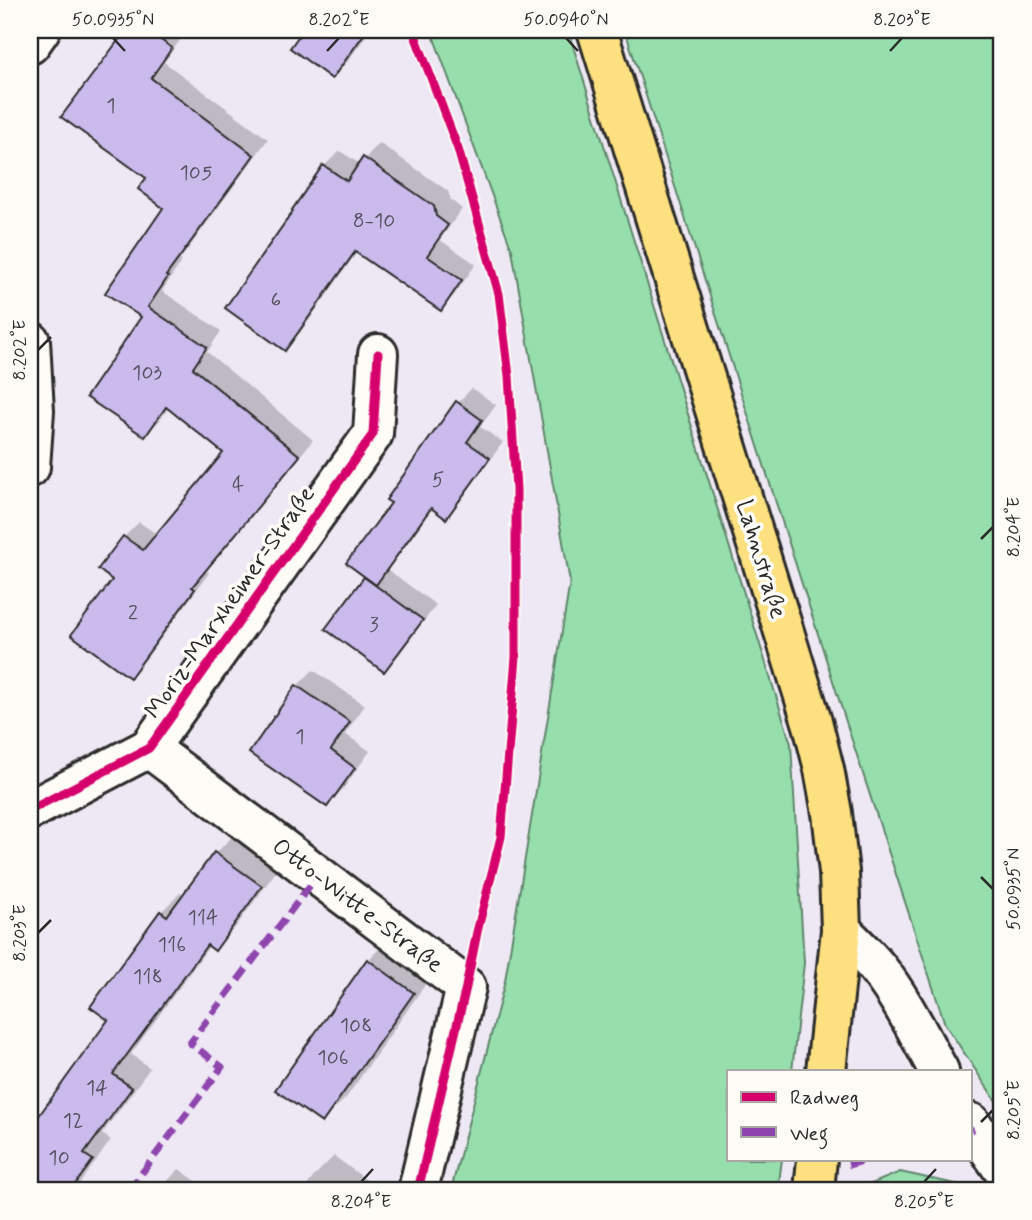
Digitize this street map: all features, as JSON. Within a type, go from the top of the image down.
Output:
[{"type":"main road","name":"Lahnstraße","points":[[597,30],[813,724],[824,768],[839,872],[841,930],[826,1070]]},
{"type":"main road","points":[[814,1190],[817,1160]]},
{"type":"street","points":[[30,44],[40,30]]},
{"type":"street","points":[[30,341],[34,411],[30,467]]},
{"type":"street","name":"Moriz-Marxheimer-Straße","points":[[30,810],[149,748],[373,434],[378,354]]},
{"type":"street","name":"Otto-Witte-Straße","points":[[149,748],[467,988],[418,1190]]},
{"type":"street","points":[[841,930],[880,971],[938,1070]]},
{"type":"street","points":[[972,1124],[1002,1168]]},
{"type":"green space","points":[[431,30],[568,30],[791,744],[804,963],[792,1070],[727,1070],[727,1160],[782,1160],[778,1190],[451,1190],[505,981],[570,582],[512,250]]},
{"type":"green space","points":[[625,30],[1002,30],[1002,1110],[945,1024]]},
{"type":"green space","points":[[900,1172],[983,1190],[857,1190]]},
{"type":"building","points":[[126,30],[147,30],[172,48],[151,78],[254,155],[166,276],[168,277],[148,307],[207,347],[193,368],[300,456],[192,587],[195,589],[130,678],[71,635],[112,580],[98,569],[123,536],[143,550],[223,453],[166,407],[145,437],[86,397],[141,317],[105,293],[163,208],[138,189],[146,178],[61,117]]},
{"type":"building","points":[[303,30],[367,30],[332,79],[290,48]]},
{"type":"building","points":[[363,157],[434,206],[436,216],[448,225],[427,256],[462,280],[441,311],[355,252],[285,351],[225,308],[323,165],[347,181]]},
{"type":"building","points":[[456,401],[482,420],[467,442],[490,458],[446,519],[431,508],[376,585],[346,563],[391,503],[386,500]]},
{"type":"building","points":[[364,577],[423,620],[384,672],[325,629]]},
{"type":"building","points":[[296,685],[350,722],[331,750],[355,768],[327,807],[249,753]]},
{"type":"building","points":[[214,852],[262,886],[215,951],[207,945],[113,1074],[132,1088],[84,1154],[93,1160],[71,1190],[30,1190],[30,1128],[108,1020],[90,1007],[160,911],[167,916]]},
{"type":"building","points":[[367,959],[414,993],[322,1123],[275,1090]]},
{"type":"marked path","points":[[129,1190],[222,1067],[190,1043],[318,875]]},
{"type":"marked path","points":[[848,1165],[867,1160]]},
{"type":"cycle path","points":[[413,30],[458,149],[499,294],[509,376],[516,489],[516,657],[501,837],[418,1190]]},
{"type":"cycle path","points":[[30,810],[149,748],[373,434],[378,354]]}]
